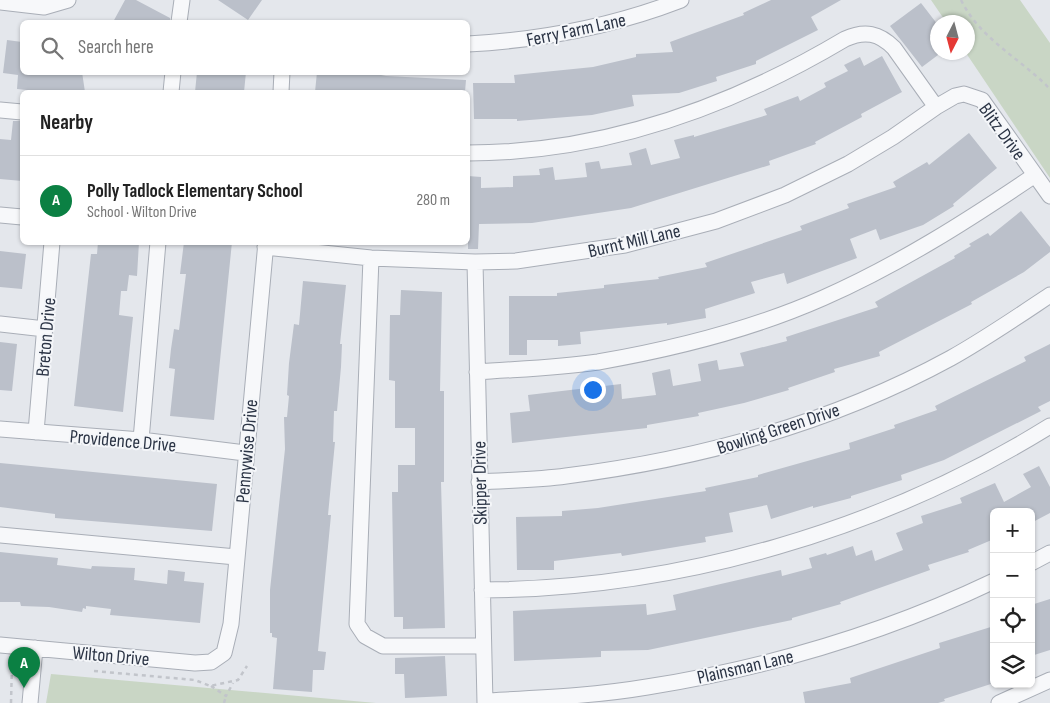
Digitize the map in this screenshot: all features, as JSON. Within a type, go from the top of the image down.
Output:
[{"type":"street","points":[[0,2],[44,7],[68,0]]},
{"type":"street","points":[[179,20],[182,0]]},
{"type":"street","name":"Ferry Farm Lane","points":[[470,44],[517,41],[585,30],[651,12],[681,0]]},
{"type":"street","points":[[470,153],[510,151],[562,145],[662,124],[758,87],[845,38],[860,33],[881,36],[894,48],[936,107]]},
{"type":"street","points":[[171,90],[174,75]]},
{"type":"street","points":[[281,90],[282,75]]},
{"type":"street","name":"Burnt Mill Lane","points":[[265,245],[371,258],[475,262],[516,261],[625,245],[716,221],[785,195],[848,164],[955,96],[971,95]]},
{"type":"street","name":"Blitz Drive","points":[[971,95],[982,100],[1050,196]]},
{"type":"street","points":[[0,110],[20,112]]},
{"type":"street","points":[[477,372],[597,362],[652,352],[752,324],[822,299],[902,259],[953,229],[1035,175]]},
{"type":"street","points":[[0,215],[20,216]]},
{"type":"street","name":"Breton Drive","points":[[36,432],[52,245]]},
{"type":"street","points":[[141,440],[158,245]]},
{"type":"street","name":"Pennywise Drive","points":[[220,657],[228,643],[265,245]]},
{"type":"street","points":[[371,258],[357,624],[364,636],[383,646],[483,646]]},
{"type":"street","name":"Skipper Drive","points":[[475,262],[485,702]]},
{"type":"street","name":"Bowling Green Drive","points":[[479,482],[564,476],[670,460],[772,433],[863,400],[949,359],[979,342],[1050,295]]},
{"type":"street","points":[[0,324],[45,329]]},
{"type":"street","points":[[482,590],[555,587],[634,578],[703,566],[811,536],[894,506],[958,477],[1050,426]]},
{"type":"street","name":"Providence Drive","points":[[0,429],[141,440],[245,452]]},
{"type":"street","points":[[0,535],[236,557]]},
{"type":"street","points":[[1035,561],[1050,553]]},
{"type":"street","name":"Plainsman Lane","points":[[485,702],[574,696],[646,687],[728,672],[810,651],[883,627],[990,583]]},
{"type":"street","name":"Wilton Drive","points":[[0,645],[195,663],[212,662],[220,657]]},
{"type":"street","points":[[30,703],[35,648]]},
{"type":"street","points":[[998,703],[1050,680]]},
{"type":"path","points":[[961,0],[983,33],[1030,69],[1050,89]]},
{"type":"path","points":[[11,703],[12,664]]},
{"type":"path","points":[[224,703],[233,682]]},
{"type":"path","points":[[210,686],[226,696]]},
{"type":"green space","points":[[931,0],[1020,0],[1050,43],[1050,178],[971,60],[975,60],[975,15],[941,15]]},
{"type":"green space","points":[[51,674],[376,703],[46,703]]},
{"type":"building","points":[[125,0],[136,0],[170,18],[170,20],[114,20]]},
{"type":"building","points":[[218,0],[262,0],[248,20]]},
{"type":"building","points":[[771,0],[841,0],[811,17],[818,30],[756,61],[756,64],[716,77],[717,81],[679,93],[632,95],[634,106],[592,115],[517,121],[517,119],[474,119],[473,83],[515,83],[514,75],[593,67],[636,57],[636,54],[673,52],[670,42],[744,15],[743,13]]},
{"type":"building","points":[[921,3],[930,15],[931,60],[922,67],[890,26]]},
{"type":"building","points":[[7,40],[20,42],[20,75],[82,75],[85,90],[17,89],[18,75],[3,73]]},
{"type":"building","points":[[882,56],[902,92],[861,114],[862,117],[815,142],[816,144],[769,161],[770,165],[631,208],[532,223],[479,224],[478,249],[468,249],[468,245],[470,245],[470,176],[481,177],[481,188],[513,187],[513,176],[540,175],[539,169],[553,167],[555,180],[587,177],[585,163],[599,161],[601,169],[632,165],[629,153],[646,148],[651,165],[680,158],[674,140],[694,135],[694,137],[767,115],[764,109],[798,96],[800,101],[826,87],[824,83],[848,71],[844,65],[860,57],[864,66]]},
{"type":"building","points":[[197,75],[246,75],[244,90],[195,90]]},
{"type":"building","points":[[317,75],[381,75],[466,80],[465,90],[315,90]]},
{"type":"building","points":[[13,121],[20,121],[20,181],[0,179],[0,139],[11,140]]},
{"type":"building","points":[[969,133],[997,168],[953,204],[954,206],[923,225],[880,240],[876,229],[850,239],[857,258],[787,284],[784,273],[751,282],[755,293],[705,309],[706,318],[667,325],[667,323],[580,332],[581,344],[558,346],[558,340],[527,340],[527,355],[509,355],[509,296],[557,296],[557,293],[604,288],[604,285],[659,279],[658,277],[707,267],[705,263],[802,230],[800,226],[849,208],[847,204],[896,187],[893,182],[927,162],[929,165]]},
{"type":"building","points":[[1021,211],[1050,247],[1050,252],[1024,272],[971,302],[972,304],[879,352],[880,356],[834,369],[835,372],[788,388],[789,390],[744,403],[698,413],[699,416],[647,425],[647,428],[512,443],[510,413],[530,411],[528,395],[621,384],[622,399],[656,395],[652,373],[670,369],[673,386],[701,381],[698,364],[717,360],[719,370],[744,366],[740,353],[787,341],[786,337],[878,307],[875,302],[955,258],[954,256],[971,246],[969,244],[988,233],[990,236]]},
{"type":"building","points":[[98,245],[139,245],[137,276],[129,275],[127,291],[121,291],[119,315],[133,317],[123,412],[74,406],[91,254],[97,254]]},
{"type":"building","points":[[184,245],[232,245],[214,420],[170,416],[175,369],[169,368],[171,349],[174,329],[179,330],[186,274],[180,274]]},
{"type":"building","points":[[0,251],[26,254],[22,289],[0,287]]},
{"type":"building","points":[[303,281],[346,285],[340,344],[342,344],[341,367],[337,411],[334,411],[333,442],[335,442],[328,515],[331,515],[318,651],[326,652],[324,670],[313,670],[312,692],[273,689],[277,638],[272,637],[272,633],[270,633],[270,590],[285,449],[284,417],[287,417],[289,396],[287,395],[289,363],[294,324],[299,325]]},
{"type":"building","points":[[401,290],[442,292],[440,391],[444,391],[444,482],[441,482],[445,628],[403,629],[403,617],[394,617],[392,492],[398,492],[398,465],[415,465],[415,428],[395,428],[395,381],[389,380],[390,315],[400,315]]},
{"type":"building","points":[[0,342],[17,344],[12,391],[0,390]]},
{"type":"building","points":[[1050,344],[1050,401],[1038,407],[1041,411],[944,460],[901,475],[902,480],[851,496],[851,498],[813,508],[813,506],[771,519],[767,505],[729,513],[733,532],[705,537],[706,542],[622,556],[621,553],[554,561],[554,570],[517,570],[516,517],[562,516],[562,511],[598,508],[706,491],[705,488],[758,477],[758,475],[850,449],[849,443],[895,428],[894,425],[937,410],[935,406],[1026,361],[1024,357]]},
{"type":"building","points":[[0,463],[217,484],[212,531],[55,518],[55,514],[0,507]]},
{"type":"building","points":[[1039,466],[1050,487],[1050,513],[1035,521],[1035,508],[990,508],[990,541],[968,550],[969,552],[928,565],[930,570],[840,602],[841,604],[792,618],[792,620],[648,650],[601,651],[601,657],[514,661],[513,611],[646,604],[647,615],[676,610],[673,595],[781,570],[782,576],[812,568],[809,558],[826,553],[827,555],[853,546],[856,556],[872,550],[875,561],[903,550],[896,533],[923,523],[921,516],[962,503],[960,498],[995,483],[1004,502],[1031,487],[1023,474]]},
{"type":"building","points":[[0,552],[58,558],[57,565],[91,569],[92,566],[135,568],[134,580],[167,584],[168,570],[185,572],[184,581],[204,583],[200,623],[110,615],[111,609],[86,606],[86,609],[83,608],[82,612],[49,607],[21,606],[20,602],[0,602]]},
{"type":"building","points":[[1050,599],[1050,650],[1035,655],[1035,643],[1035,604]]},
{"type":"building","points":[[990,627],[990,684],[944,699],[945,701],[938,703],[805,703],[803,692],[851,683],[850,678],[940,648],[939,643]]},
{"type":"building","points":[[445,656],[447,696],[405,698],[404,674],[395,674],[395,658]]},
{"type":"place","name":"Polly Tadlock Elementary School","points":[[24,688]]}]
